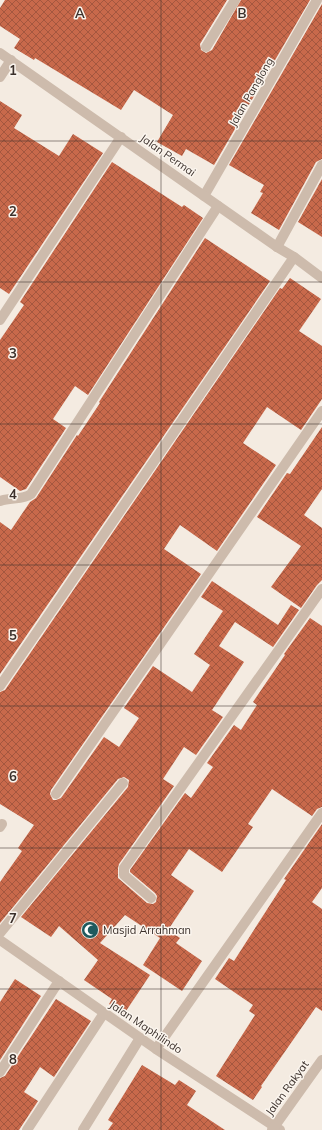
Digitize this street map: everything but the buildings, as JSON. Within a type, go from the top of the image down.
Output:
[{"type":"street","points":[[206,47],[235,0]]},
{"type":"street","name":"Jalan Panglong","points":[[204,196],[317,0]]},
{"type":"street","name":"Jalan Permai","points":[[0,53],[322,278]]},
{"type":"street","points":[[0,77],[11,60]]},
{"type":"street","points":[[0,320],[121,137]]},
{"type":"street","points":[[277,247],[322,165]]},
{"type":"street","points":[[0,501],[9,498],[26,497],[31,494],[218,206]]},
{"type":"street","points":[[0,686],[294,257]]},
{"type":"street","points":[[56,794],[322,411]]},
{"type":"street","points":[[151,898],[124,875],[124,868],[322,589]]},
{"type":"street","points":[[0,933],[123,783]]},
{"type":"street","points":[[156,1049],[322,813]]},
{"type":"street","name":"Jalan Maphilindo","points":[[0,940],[156,1049],[276,1128]]},
{"type":"street","points":[[0,1072],[59,981]]},
{"type":"street","points":[[27,1130],[104,1012]]},
{"type":"street","points":[[83,1130],[140,1038]]},
{"type":"street","name":"Jalan Rakyat","points":[[276,1128],[322,1060]]},
{"type":"place","name":"Masjid Arrahman","points":[[90,930]]}]
